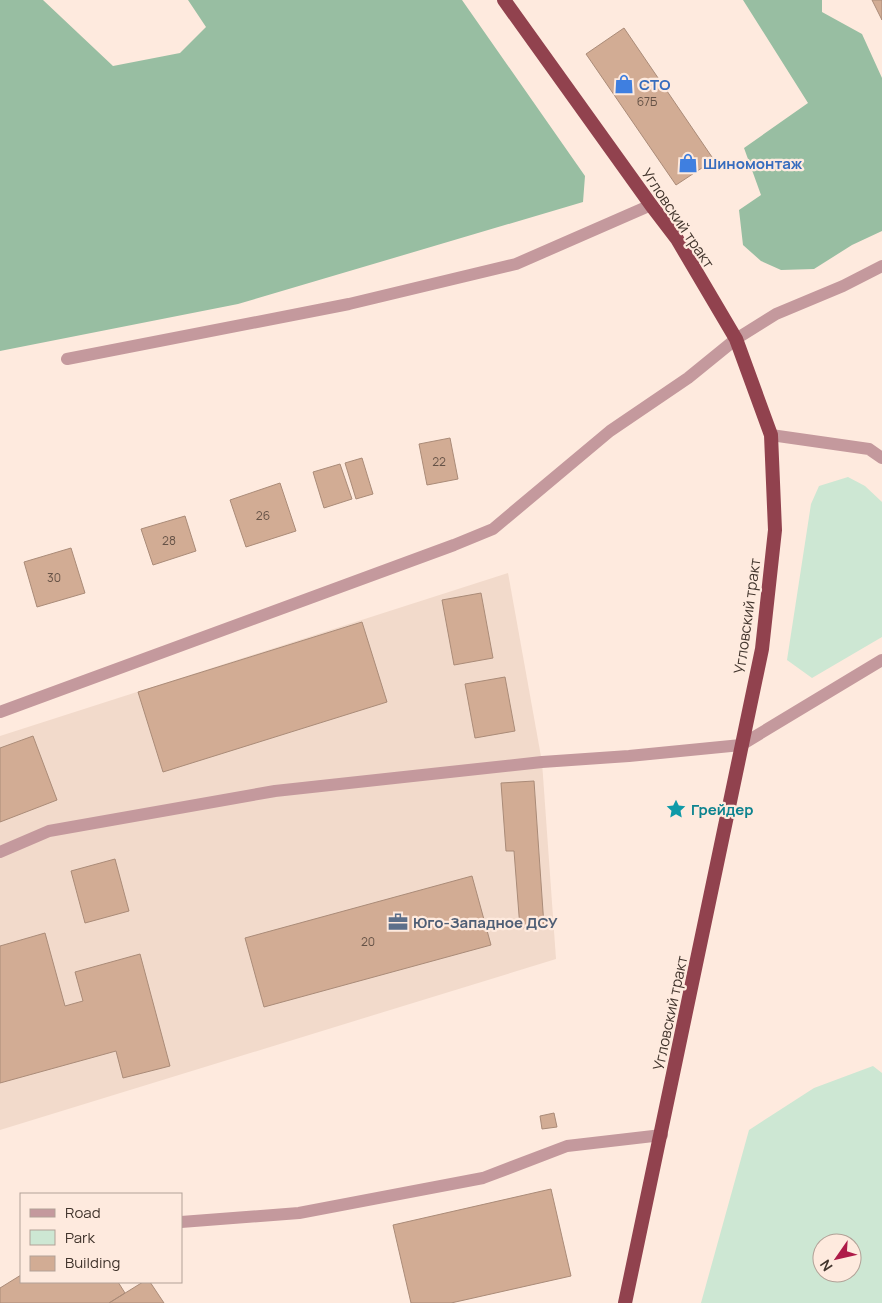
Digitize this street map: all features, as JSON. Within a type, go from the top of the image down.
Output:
[{"type":"highway","name":"Угловский тракт","points":[[504,0],[677,239],[736,339],[771,435],[775,530],[762,649],[662,1135],[625,1303]]},
{"type":"street","points":[[68,359],[349,304],[516,264],[651,205]]},
{"type":"street","points":[[0,712],[493,529],[610,432],[688,378],[736,339],[776,314],[843,286],[882,266]]},
{"type":"street","points":[[771,435],[869,449],[882,458]]},
{"type":"street","points":[[0,852],[49,831],[275,791],[542,762],[630,756],[741,745],[882,660]]},
{"type":"street","points":[[182,1222],[299,1213],[483,1178],[567,1146],[662,1135]]},
{"type":"shaded area","name":"Юго-Западное ДСУ","points":[[508,573],[542,762],[556,959],[0,1130],[0,736]]},
{"type":"green space","points":[[0,0],[43,0],[113,66],[180,53],[206,27],[188,0],[462,0],[585,176],[583,202],[238,304],[0,351]]},
{"type":"green space","points":[[743,0],[822,0],[822,12],[862,34],[882,78],[882,231],[852,245],[814,269],[781,270],[761,261],[743,245],[739,210],[761,195],[744,148],[808,103]]},
{"type":"green space","points":[[848,477],[865,486],[882,502],[882,637],[812,678],[787,660],[811,504],[819,486]]},
{"type":"green space","points":[[873,1066],[882,1073],[882,1303],[701,1303],[749,1130],[814,1088]]},
{"type":"building","points":[[872,0],[882,0],[882,20]]},
{"type":"building","points":[[624,28],[714,160],[676,185],[586,54]]},
{"type":"building","points":[[450,438],[458,479],[427,485],[419,444]]},
{"type":"building","points":[[362,458],[373,494],[356,499],[345,463]]},
{"type":"building","points":[[340,464],[352,499],[324,508],[313,472]]},
{"type":"building","points":[[280,483],[296,531],[246,547],[230,500]]},
{"type":"building","points":[[185,516],[196,551],[153,565],[141,529]]},
{"type":"building","points":[[71,548],[85,593],[37,607],[24,562]]},
{"type":"building","points":[[481,593],[493,658],[454,665],[442,600]]},
{"type":"building","points":[[362,622],[387,702],[163,772],[138,692]]},
{"type":"building","points":[[505,677],[515,731],[475,738],[465,684]]},
{"type":"building","points":[[33,736],[57,800],[0,822],[0,748]]},
{"type":"building","points":[[534,781],[544,926],[520,928],[514,851],[506,851],[501,783]]},
{"type":"building","points":[[115,859],[129,911],[85,923],[71,871]]},
{"type":"building","points":[[472,876],[491,945],[264,1007],[245,938]]},
{"type":"building","points":[[45,933],[65,1006],[83,1001],[75,972],[140,954],[170,1066],[123,1078],[116,1051],[0,1083],[0,946]]},
{"type":"building","points":[[554,1113],[557,1127],[542,1129],[540,1116]]},
{"type":"building","points":[[551,1189],[571,1276],[451,1303],[411,1303],[393,1225]]},
{"type":"building","points":[[20,1276],[20,1283],[119,1283],[125,1293],[109,1303],[0,1303],[0,1288]]},
{"type":"building","points":[[141,1283],[151,1283],[164,1303],[109,1303]]},
{"type":"place","name":"СТО","points":[[624,84]]},
{"type":"place","name":"Шиномонтаж","points":[[688,163]]},
{"type":"place","name":"Грейдер","points":[[676,809]]},
{"type":"place","name":"Юго-Западное ДСУ","points":[[398,922]]}]
